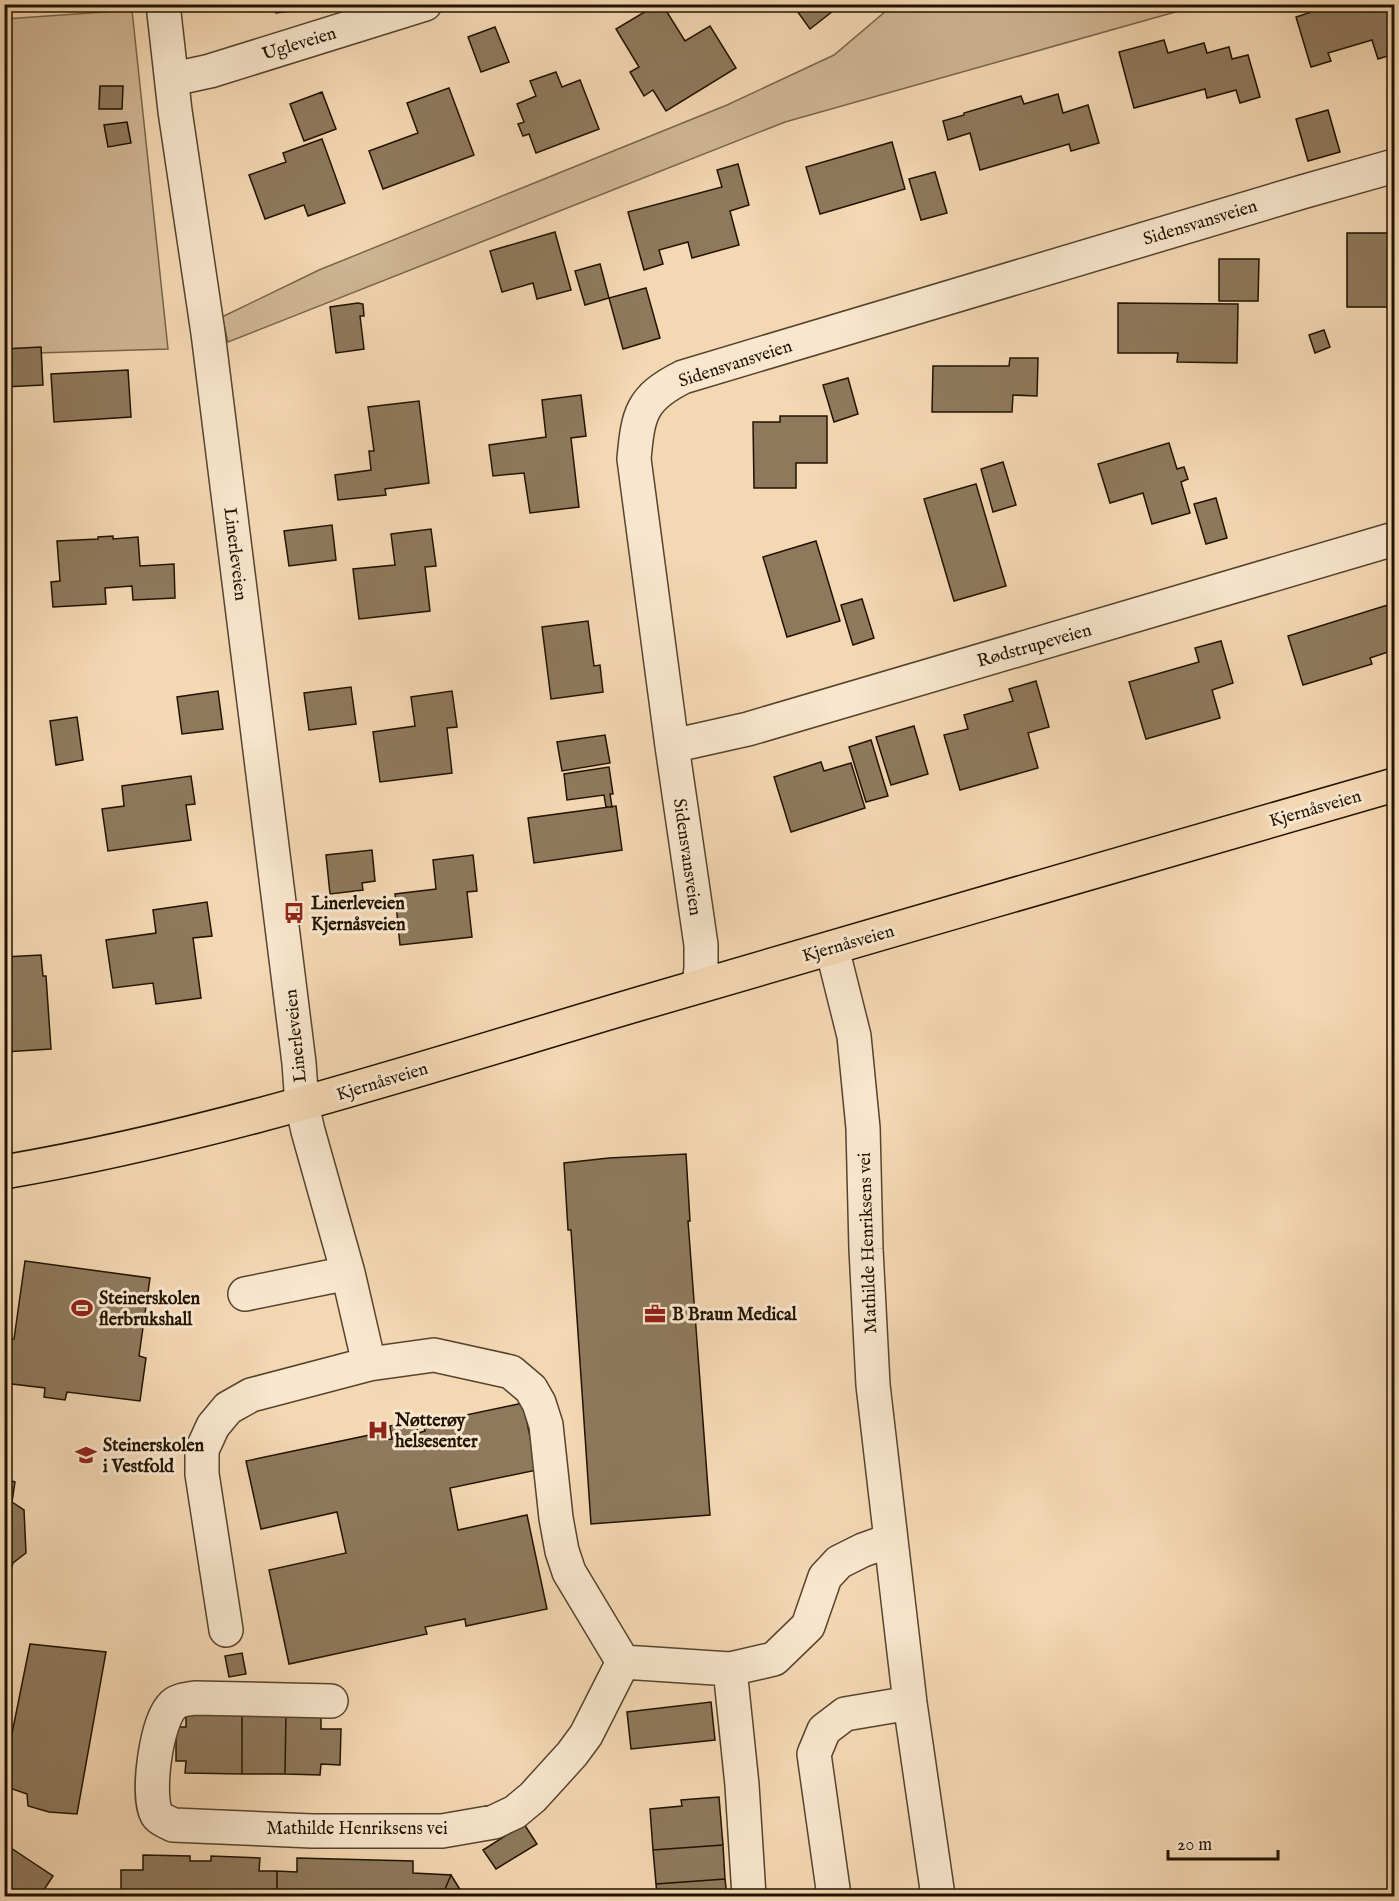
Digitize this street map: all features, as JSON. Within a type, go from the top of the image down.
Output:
[{"type":"main road","name":"Kjernåsveien","points":[[4,1172],[65,1162],[302,1105],[699,986],[1395,785]]},
{"type":"street","name":"Linerleveien","points":[[163,4],[174,104],[211,357],[300,1063],[302,1105]]},
{"type":"street","name":"Ugleveien","points":[[172,76],[187,76],[210,71],[425,4]]},
{"type":"street","name":"Sidensvansveien","points":[[699,986],[701,945],[634,459],[641,413],[655,393],[683,377],[1395,166]]},
{"type":"street","name":"Rødstrupeveien","points":[[672,746],[759,726],[1395,539]]},
{"type":"street","name":"Mathilde Henriksens vei","points":[[832,948],[854,1036],[864,1128],[866,1249],[873,1385],[910,1703],[939,1896]]},
{"type":"street","points":[[302,1105],[348,1273],[369,1364]]},
{"type":"street","points":[[245,1294],[348,1273]]},
{"type":"street","points":[[226,1630],[202,1474],[202,1450],[213,1426],[228,1408],[252,1395],[369,1364],[434,1355],[511,1372],[531,1389],[539,1403],[546,1425],[556,1518],[562,1551],[569,1572],[623,1662],[730,1669],[774,1659],[808,1626],[825,1577],[839,1562],[891,1540]]},
{"type":"street","name":"Mathilde Henriksens vei","points":[[331,1701],[195,1698],[173,1705],[164,1719],[157,1744],[153,1782],[154,1805],[158,1817],[173,1825],[312,1831],[442,1831],[494,1822],[515,1812],[533,1797],[572,1754],[586,1735],[623,1662]]},
{"type":"street","points":[[730,1669],[742,1785],[748,1896]]},
{"type":"street","points":[[834,1896],[814,1754],[824,1730],[845,1714],[910,1703]]},
{"type":"shaded area","points":[[893,5],[1200,5],[785,122],[228,342],[222,317],[319,270],[727,105],[834,55]]},
{"type":"shaded area","points":[[132,10],[168,349],[5,354],[5,19]]},
{"type":"building","points":[[275,4],[299,4],[299,10],[276,13]]},
{"type":"building","points":[[658,4],[662,4],[685,41],[710,26],[736,68],[666,111],[653,90],[644,96],[630,72],[639,67],[616,29]]},
{"type":"building","points":[[792,4],[842,4],[810,29]]},
{"type":"building","points":[[1336,4],[1394,4],[1394,54],[1378,59],[1372,40],[1328,53],[1331,61],[1311,67],[1296,17]]},
{"type":"building","points":[[495,27],[509,62],[481,72],[468,37]]},
{"type":"building","points":[[1164,40],[1168,53],[1204,43],[1207,53],[1229,47],[1232,59],[1248,55],[1260,97],[1240,103],[1236,90],[1207,98],[1205,89],[1134,108],[1119,52]]},
{"type":"building","points":[[556,72],[562,87],[580,80],[599,129],[536,153],[529,134],[523,136],[518,124],[524,122],[517,104],[536,96],[530,81]]},
{"type":"building","points":[[100,86],[123,86],[122,109],[99,109]]},
{"type":"building","points":[[449,88],[474,155],[383,189],[369,151],[418,133],[407,103]]},
{"type":"building","points":[[322,92],[336,129],[304,141],[290,104]]},
{"type":"building","points":[[1058,94],[1063,113],[1088,105],[1099,143],[1071,151],[1069,144],[980,170],[970,133],[948,140],[943,121],[1021,96],[1024,104]]},
{"type":"building","points":[[1328,110],[1340,152],[1308,161],[1296,119]]},
{"type":"building","points":[[127,122],[131,143],[108,147],[104,125]]},
{"type":"building","points":[[322,139],[345,203],[308,216],[304,205],[265,219],[249,175],[286,162],[283,153]]},
{"type":"building","points":[[892,142],[905,189],[820,214],[806,167]]},
{"type":"building","points":[[738,164],[749,205],[730,211],[739,245],[692,258],[688,242],[659,250],[663,264],[644,270],[628,212],[722,187],[717,170]]},
{"type":"building","points":[[935,172],[947,213],[921,220],[909,179]]},
{"type":"building","points":[[555,232],[571,290],[537,299],[533,283],[502,292],[490,251]]},
{"type":"building","points":[[1347,233],[1394,233],[1392,307],[1347,307]]},
{"type":"building","points":[[1219,259],[1259,259],[1258,301],[1219,301]]},
{"type":"building","points":[[600,264],[609,298],[585,305],[575,271]]},
{"type":"building","points":[[646,288],[660,338],[623,349],[609,298]]},
{"type":"building","points":[[1118,303],[1238,304],[1237,363],[1177,362],[1178,353],[1118,353]]},
{"type":"building","points":[[363,304],[364,316],[360,316],[364,349],[336,353],[330,307]]},
{"type":"building","points":[[1324,330],[1330,347],[1315,353],[1309,335]]},
{"type":"building","points":[[41,347],[43,385],[4,387],[4,349]]},
{"type":"building","points":[[1010,358],[1038,358],[1037,396],[1013,395],[1012,412],[932,412],[933,366],[1009,366]]},
{"type":"building","points":[[128,370],[131,417],[54,422],[51,374]]},
{"type":"building","points":[[848,378],[858,414],[834,422],[823,385]]},
{"type":"building","points":[[581,395],[586,436],[571,438],[579,507],[530,513],[524,473],[493,476],[489,445],[546,437],[542,400]]},
{"type":"building","points":[[419,401],[429,483],[385,489],[386,495],[338,500],[335,475],[371,470],[369,451],[374,451],[368,407]]},
{"type":"building","points":[[780,416],[827,416],[827,463],[796,463],[796,488],[754,488],[753,422],[780,422]]},
{"type":"building","points":[[1169,443],[1177,469],[1184,467],[1188,479],[1181,482],[1190,513],[1152,524],[1143,493],[1110,503],[1098,464]]},
{"type":"building","points":[[1003,462],[1016,505],[993,512],[981,469]]},
{"type":"building","points":[[976,484],[1006,586],[954,601],[924,499]]},
{"type":"building","points":[[1216,498],[1227,538],[1206,544],[1194,504]]},
{"type":"building","points":[[332,525],[336,560],[289,566],[284,531]]},
{"type":"building","points":[[431,529],[436,566],[425,567],[430,611],[359,619],[353,569],[395,565],[391,534]]},
{"type":"building","points":[[113,536],[113,539],[138,537],[140,566],[174,564],[175,598],[133,600],[132,586],[105,588],[106,604],[53,607],[51,582],[60,581],[57,541]]},
{"type":"building","points":[[816,541],[840,621],[787,637],[763,557]]},
{"type":"building","points":[[862,599],[874,638],[853,645],[841,605]]},
{"type":"building","points":[[1394,603],[1394,650],[1370,658],[1372,664],[1303,685],[1288,636]]},
{"type":"building","points":[[588,621],[594,666],[600,665],[603,692],[551,699],[542,627]]},
{"type":"building","points":[[1221,641],[1233,683],[1212,690],[1220,718],[1146,739],[1129,682],[1199,662],[1195,648]]},
{"type":"building","points":[[1036,681],[1049,727],[1028,733],[1038,768],[960,790],[944,735],[968,729],[964,715],[1013,701],[1009,689]]},
{"type":"building","points":[[351,687],[356,724],[309,730],[304,693]]},
{"type":"building","points":[[218,691],[223,729],[182,734],[177,697]]},
{"type":"building","points":[[452,691],[457,727],[447,728],[452,773],[380,782],[373,732],[415,726],[411,697]]},
{"type":"building","points":[[77,717],[83,760],[56,765],[50,721]]},
{"type":"building","points":[[914,726],[928,774],[891,785],[876,737]]},
{"type":"building","points":[[605,735],[610,763],[562,771],[557,742]]},
{"type":"building","points":[[871,740],[888,796],[866,802],[849,747]]},
{"type":"building","points":[[821,762],[824,771],[851,763],[865,808],[791,832],[774,777]]},
{"type":"building","points":[[609,767],[613,794],[610,794],[612,807],[606,807],[604,795],[567,800],[564,774]]},
{"type":"building","points":[[191,776],[195,804],[186,805],[191,840],[108,851],[102,809],[124,806],[122,786]]},
{"type":"building","points":[[616,806],[622,850],[534,863],[528,818]]},
{"type":"building","points":[[372,850],[375,881],[362,883],[363,890],[330,894],[326,855]]},
{"type":"building","points":[[473,855],[477,891],[467,892],[472,937],[400,945],[395,894],[436,889],[433,860]]},
{"type":"building","points":[[207,902],[212,936],[193,938],[201,998],[156,1004],[153,983],[113,988],[106,940],[156,933],[153,910]]},
{"type":"building","points":[[41,955],[43,976],[46,976],[51,1049],[4,1052],[4,957]]},
{"type":"building","points":[[686,1154],[690,1221],[688,1221],[710,1515],[591,1524],[571,1230],[568,1230],[564,1163]]},
{"type":"building","name":"Steinerskolen flerbrukshall","points":[[25,1261],[150,1278],[139,1356],[146,1358],[140,1401],[67,1392],[65,1400],[44,1397],[45,1388],[4,1383],[11,1339],[14,1339]]},
{"type":"building","points":[[523,1403],[537,1470],[450,1488],[458,1530],[527,1515],[547,1609],[466,1626],[465,1619],[425,1627],[427,1634],[289,1664],[269,1570],[346,1553],[337,1512],[261,1529],[246,1461],[384,1432],[385,1440],[392,1439],[390,1426],[415,1420],[418,1433],[425,1431],[423,1424]]},
{"type":"building","points":[[4,1478],[15,1482],[12,1502],[24,1510],[26,1553],[13,1563],[4,1590]]},
{"type":"building","points":[[30,1644],[106,1652],[77,1814],[49,1812],[28,1806],[27,1794],[4,1786],[4,1773]]},
{"type":"building","points":[[242,1653],[246,1674],[229,1677],[225,1656]]},
{"type":"building","points":[[711,1702],[715,1740],[631,1749],[627,1712]]},
{"type":"building","points":[[186,1709],[242,1709],[242,1774],[185,1773],[186,1761],[176,1761],[176,1727],[186,1727]]},
{"type":"building","points":[[242,1709],[286,1710],[285,1774],[242,1774]]},
{"type":"building","points":[[286,1710],[321,1710],[321,1729],[341,1729],[340,1765],[321,1764],[320,1775],[285,1774]]},
{"type":"building","points":[[719,1797],[723,1845],[653,1850],[650,1809],[682,1806],[681,1800]]},
{"type":"building","points":[[524,1824],[537,1844],[496,1869],[483,1850]]},
{"type":"building","points":[[723,1845],[725,1879],[656,1884],[653,1850]]},
{"type":"building","points":[[11,1848],[53,1876],[40,1896],[4,1896],[4,1856]]},
{"type":"building","points":[[143,1855],[190,1856],[190,1861],[211,1861],[211,1856],[260,1858],[259,1871],[277,1871],[277,1896],[121,1896],[121,1870],[143,1870]]},
{"type":"building","points":[[297,1858],[413,1861],[413,1873],[451,1875],[442,1896],[277,1896],[277,1871],[297,1872]]},
{"type":"building","points":[[451,1875],[464,1896],[442,1896]]},
{"type":"building","points":[[725,1879],[727,1896],[657,1896],[656,1884]]},
{"type":"place","name":"Linerleveien Kjernåsveien","points":[[294,913]]},
{"type":"place","name":"Steinerskolen flerbrukshall","points":[[82,1308]]},
{"type":"place","name":"B Braun Medical","points":[[655,1314]]},
{"type":"place","name":"Nøtterøy helsesenter","points":[[378,1430]]},
{"type":"place","name":"Steinerskolen i Vestfold","points":[[86,1455]]}]
